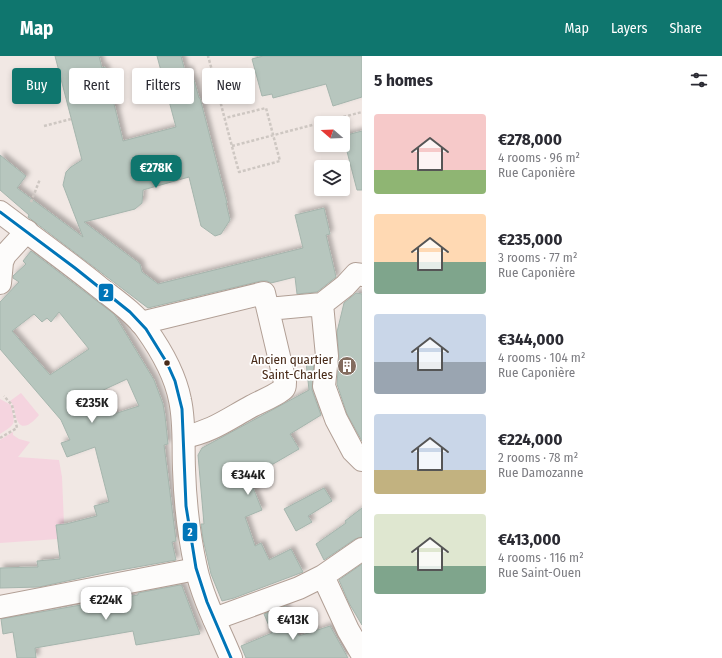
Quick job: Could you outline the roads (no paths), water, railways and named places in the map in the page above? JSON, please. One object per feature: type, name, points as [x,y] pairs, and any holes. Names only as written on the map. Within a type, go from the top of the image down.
[{"type":"street","points":[[0,212],[27,231],[113,298],[141,323],[158,348],[170,371],[180,399],[184,438],[184,470],[187,509],[196,569],[204,594],[231,658]]},
{"type":"street","points":[[0,282],[2,262],[5,255],[27,231]]},
{"type":"street","points":[[268,309],[322,304],[345,286],[356,274],[362,275]]},
{"type":"street","points":[[141,323],[264,293],[285,387],[283,390],[225,422],[200,434],[184,438]]},
{"type":"street","points":[[322,304],[327,356],[324,386],[336,419],[353,451],[362,460]]},
{"type":"street","points":[[214,619],[299,588],[323,576],[362,548]]},
{"type":"street","points":[[0,607],[196,569]]},
{"type":"street","points":[[323,576],[348,630],[362,654]]},
{"type":"place","name":"Ancien quartier Saint-Charles","points":[[347,366]]}]
